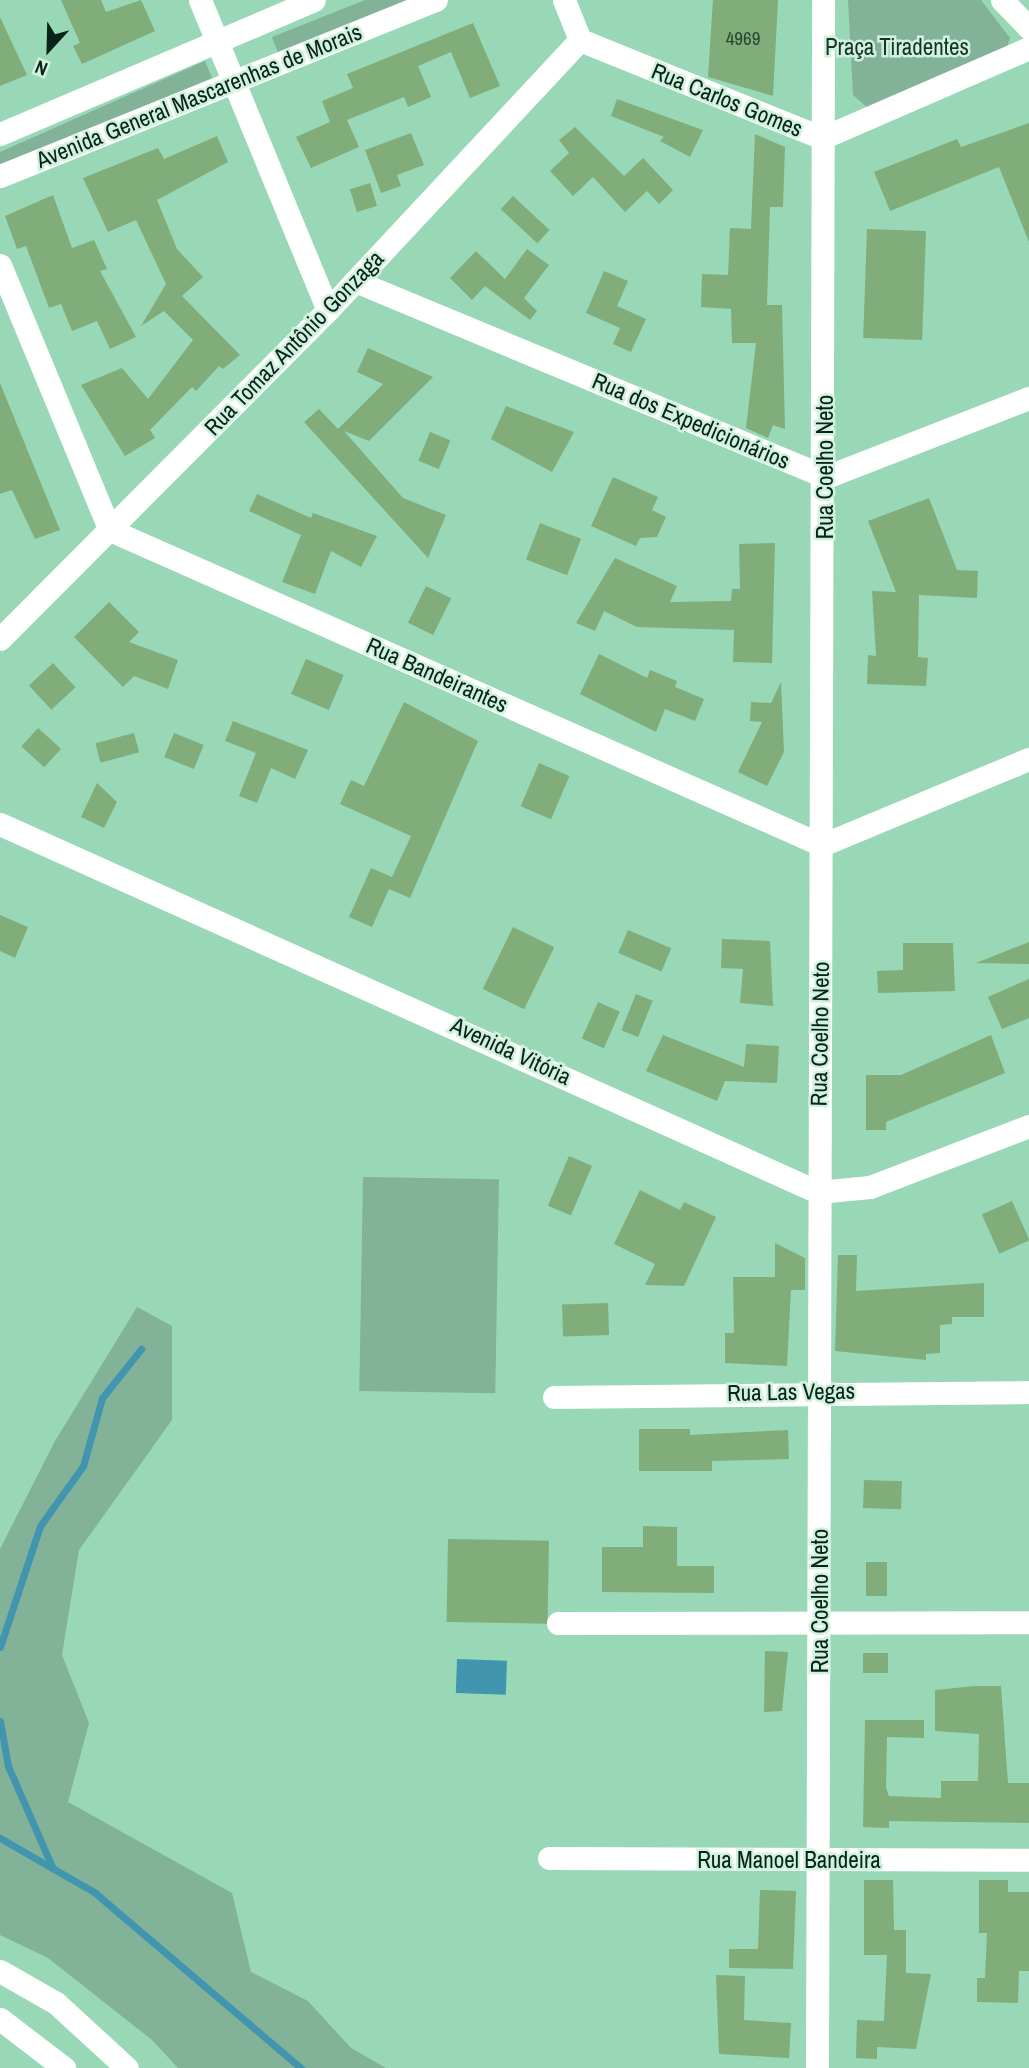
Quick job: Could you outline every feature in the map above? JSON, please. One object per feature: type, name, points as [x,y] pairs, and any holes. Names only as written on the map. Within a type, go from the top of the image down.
[{"type":"street","points":[[200,0],[328,310]]},
{"type":"street","name":"Avenida General Mascarenhas de Morais","points":[[0,134],[314,0]]},
{"type":"street","name":"Avenida General Mascarenhas de Morais","points":[[0,176],[232,80],[436,0]]},
{"type":"street","points":[[564,0],[580,40]]},
{"type":"street","name":"Rua Coelho Neto","points":[[817,2068],[821,1620],[818,1192],[826,477],[823,0]]},
{"type":"street","points":[[1002,0],[1029,28]]},
{"type":"street","name":"Rua Carlos Gomes","points":[[580,40],[822,138],[1029,48]]},
{"type":"street","name":"Rua Tomaz Antônio Gonzaga","points":[[0,639],[328,310],[580,40]]},
{"type":"street","points":[[0,265],[110,530]]},
{"type":"street","name":"Rua dos Expedicionários","points":[[355,281],[826,477]]},
{"type":"street","points":[[826,477],[1029,398]]},
{"type":"street","name":"Rua Bandeirantes","points":[[110,530],[822,845]]},
{"type":"street","points":[[822,845],[1029,760]]},
{"type":"street","name":"Avenida Vitória","points":[[0,824],[818,1192],[870,1187],[1029,1126]]},
{"type":"street","name":"Rua Las Vegas","points":[[554,1397],[819,1391],[1029,1392]]},
{"type":"street","points":[[558,1623],[821,1620],[1029,1622]]},
{"type":"street","name":"Rua Manoel Bandeira","points":[[549,1858],[820,1862],[1029,1860]]},
{"type":"street","points":[[0,1971],[56,2003],[123,2067]]},
{"type":"street","points":[[0,2019],[64,2068]]},
{"type":"green space","points":[[365,0],[414,0],[278,53],[272,37]]},
{"type":"green space","name":"Praça Tiradentes","points":[[848,0],[981,0],[1010,38],[1007,47],[868,108],[853,95]]},
{"type":"green space","points":[[205,61],[212,78],[0,168],[0,152]]},
{"type":"green space","points":[[363,1177],[499,1179],[495,1393],[359,1391]]},
{"type":"green space","points":[[137,1307],[172,1326],[172,1420],[79,1550],[62,1655],[89,1723],[68,1802],[232,1893],[251,1972],[308,2001],[351,2048],[386,2068],[178,2068],[152,2040],[48,1958],[0,1935],[0,1549],[55,1441]]},
{"type":"water","points":[[457,1659],[507,1661],[506,1695],[456,1693]]},
{"type":"building","points":[[61,0],[101,0],[106,12],[141,0],[155,31],[82,64],[73,46],[80,43]]},
{"type":"building","points":[[713,0],[778,0],[773,96],[708,77]]},
{"type":"building","points":[[0,17],[27,75],[0,86]]},
{"type":"building","points":[[473,23],[500,86],[470,98],[451,52],[418,66],[431,97],[408,107],[404,97],[347,120],[359,147],[311,168],[296,137],[330,122],[322,101],[353,88],[347,74]]},
{"type":"building","points":[[617,99],[703,130],[690,157],[660,141],[664,137],[611,116]]},
{"type":"building","points":[[1029,123],[1029,242],[999,167],[890,211],[874,172],[957,139],[961,147]]},
{"type":"building","points":[[575,127],[624,176],[643,158],[673,190],[659,204],[647,191],[625,212],[593,177],[573,196],[550,171],[569,153],[559,140]]},
{"type":"building","points":[[411,133],[424,165],[397,175],[401,186],[381,193],[365,150]]},
{"type":"building","points":[[755,134],[785,147],[783,207],[770,207],[767,305],[782,305],[785,429],[773,425],[768,438],[746,428],[756,343],[732,343],[731,309],[701,307],[702,274],[728,275],[730,228],[751,229]]},
{"type":"building","points":[[217,136],[228,162],[157,200],[177,249],[203,277],[182,296],[240,355],[223,369],[219,366],[196,391],[192,387],[150,430],[155,438],[125,456],[81,385],[122,368],[148,399],[193,340],[164,311],[141,326],[166,284],[136,220],[108,232],[83,178],[158,148],[164,159]]},
{"type":"building","points":[[370,183],[377,206],[357,212],[350,189]]},
{"type":"building","points":[[53,195],[72,248],[94,240],[107,269],[100,271],[136,337],[110,349],[97,321],[72,331],[61,304],[49,308],[26,246],[17,249],[5,216]]},
{"type":"building","points":[[513,196],[550,230],[537,243],[501,209]]},
{"type":"building","points":[[867,229],[926,231],[922,340],[863,338]]},
{"type":"building","points":[[527,249],[549,265],[524,298],[537,311],[530,320],[485,286],[472,300],[450,278],[476,251],[505,279]]},
{"type":"building","points":[[604,271],[628,281],[617,306],[646,319],[631,352],[613,344],[620,328],[586,313]]},
{"type":"building","points":[[368,348],[433,377],[369,441],[344,431],[403,498],[446,515],[428,558],[304,422],[319,409],[338,429],[383,384],[357,372]]},
{"type":"building","points":[[0,383],[60,530],[35,539],[12,490],[0,494]]},
{"type":"building","points":[[506,406],[574,432],[552,472],[491,439]]},
{"type":"building","points":[[430,432],[450,440],[439,469],[418,461]]},
{"type":"building","points":[[613,477],[658,497],[652,510],[666,517],[657,537],[640,538],[636,546],[591,526]]},
{"type":"building","points":[[257,494],[311,518],[313,513],[377,536],[361,567],[331,551],[315,594],[282,582],[301,535],[249,511]]},
{"type":"building","points":[[929,498],[957,570],[978,571],[977,598],[919,595],[918,657],[928,658],[926,686],[867,684],[868,655],[876,656],[872,591],[896,592],[868,521]]},
{"type":"building","points":[[540,523],[581,539],[567,575],[526,559]]},
{"type":"building","points":[[775,543],[772,663],[733,662],[734,630],[637,627],[604,611],[595,631],[576,623],[615,558],[677,586],[670,602],[731,601],[732,589],[740,589],[739,544]]},
{"type":"building","points":[[426,586],[451,598],[433,635],[408,623]]},
{"type":"building","points":[[109,602],[139,632],[129,642],[178,660],[168,689],[134,676],[123,687],[74,637]]},
{"type":"building","points":[[599,654],[647,678],[650,670],[677,681],[675,687],[704,699],[695,721],[665,709],[656,732],[580,694]]},
{"type":"building","points":[[306,659],[344,675],[329,710],[291,694]]},
{"type":"building","points":[[53,663],[76,687],[51,710],[29,686]]},
{"type":"building","points":[[781,682],[784,752],[767,786],[738,772],[762,722],[750,721],[751,702],[771,703]]},
{"type":"building","points":[[404,702],[478,741],[410,898],[389,889],[372,927],[349,917],[371,868],[392,877],[411,836],[340,804],[351,780],[364,786]]},
{"type":"building","points":[[233,721],[308,750],[295,779],[271,768],[257,803],[239,796],[256,753],[225,741]]},
{"type":"building","points":[[38,728],[61,749],[44,767],[21,747]]},
{"type":"building","points":[[134,733],[139,752],[101,763],[95,743]]},
{"type":"building","points":[[174,733],[204,745],[194,769],[164,757]]},
{"type":"building","points":[[539,763],[569,776],[551,819],[521,806]]},
{"type":"building","points":[[97,783],[117,802],[104,828],[81,817]]},
{"type":"building","points":[[0,915],[28,927],[15,958],[0,951]]},
{"type":"building","points":[[513,927],[554,947],[524,1009],[483,989]]},
{"type":"building","points":[[628,930],[671,948],[661,971],[618,953]]},
{"type":"building","points":[[722,939],[770,941],[773,1006],[740,1003],[743,969],[721,968]]},
{"type":"building","points":[[1029,942],[1029,964],[976,963]]},
{"type":"building","points":[[903,943],[953,943],[955,991],[878,993],[877,971],[903,970]]},
{"type":"building","points":[[1029,979],[1029,1018],[1002,1029],[988,997]]},
{"type":"building","points":[[636,994],[653,1001],[638,1037],[621,1030]]},
{"type":"building","points":[[598,1002],[620,1012],[604,1048],[582,1039]]},
{"type":"building","points":[[663,1035],[744,1067],[746,1044],[779,1046],[777,1083],[725,1081],[717,1101],[646,1071]]},
{"type":"building","points":[[991,1035],[1005,1073],[886,1122],[886,1130],[866,1130],[866,1075],[901,1075]]},
{"type":"building","points":[[569,1156],[592,1166],[571,1215],[548,1206]]},
{"type":"building","points":[[640,1190],[680,1210],[684,1202],[716,1217],[684,1286],[645,1285],[655,1264],[614,1244]]},
{"type":"building","points":[[1012,1201],[1029,1241],[999,1254],[982,1214]]},
{"type":"building","points":[[775,1243],[805,1258],[805,1290],[791,1290],[787,1366],[725,1363],[725,1333],[734,1333],[733,1277],[775,1277]]},
{"type":"building","points":[[838,1255],[857,1255],[856,1291],[984,1283],[984,1317],[952,1317],[952,1324],[940,1325],[940,1353],[926,1354],[926,1360],[835,1351]]},
{"type":"building","points":[[608,1303],[609,1335],[563,1337],[562,1305]]},
{"type":"building","points":[[639,1429],[690,1429],[690,1435],[788,1430],[789,1459],[712,1461],[712,1471],[639,1471]]},
{"type":"building","points":[[864,1480],[902,1481],[901,1509],[863,1508]]},
{"type":"building","points":[[643,1526],[677,1527],[677,1566],[714,1566],[714,1593],[602,1592],[602,1547],[643,1547]]},
{"type":"building","points":[[448,1539],[549,1541],[548,1624],[447,1622]]},
{"type":"building","points":[[866,1562],[887,1562],[887,1596],[866,1596]]},
{"type":"building","points":[[765,1651],[788,1652],[782,1711],[764,1712]]},
{"type":"building","points":[[863,1653],[888,1653],[888,1673],[863,1673]]},
{"type":"building","points":[[1001,1686],[1008,1783],[1029,1783],[1029,1823],[889,1821],[889,1828],[863,1827],[865,1720],[924,1720],[924,1738],[887,1737],[886,1788],[889,1796],[941,1798],[941,1781],[978,1781],[979,1734],[935,1731],[935,1690]]},
{"type":"building","points":[[864,1880],[893,1880],[894,1930],[906,1930],[906,1973],[931,1974],[916,2049],[877,2047],[877,2059],[856,2058],[857,2020],[884,2021],[887,1955],[864,1955]]},
{"type":"building","points":[[979,1880],[1008,1880],[1008,1892],[1029,1892],[1029,1971],[1019,1971],[1018,2003],[977,2002],[977,1978],[985,1978],[987,1933],[979,1933]]},
{"type":"building","points":[[760,1890],[796,1891],[793,1969],[729,1968],[729,1949],[758,1949]]},
{"type":"building","points":[[716,1975],[745,1976],[744,2020],[791,2023],[789,2058],[719,2054]]},
{"type":"waterway","points":[[0,1647],[40,1526],[83,1466],[102,1398],[141,1349]]},
{"type":"waterway","points":[[0,1721],[8,1766],[53,1869]]},
{"type":"waterway","points":[[0,1838],[94,1892],[301,2068]]}]
